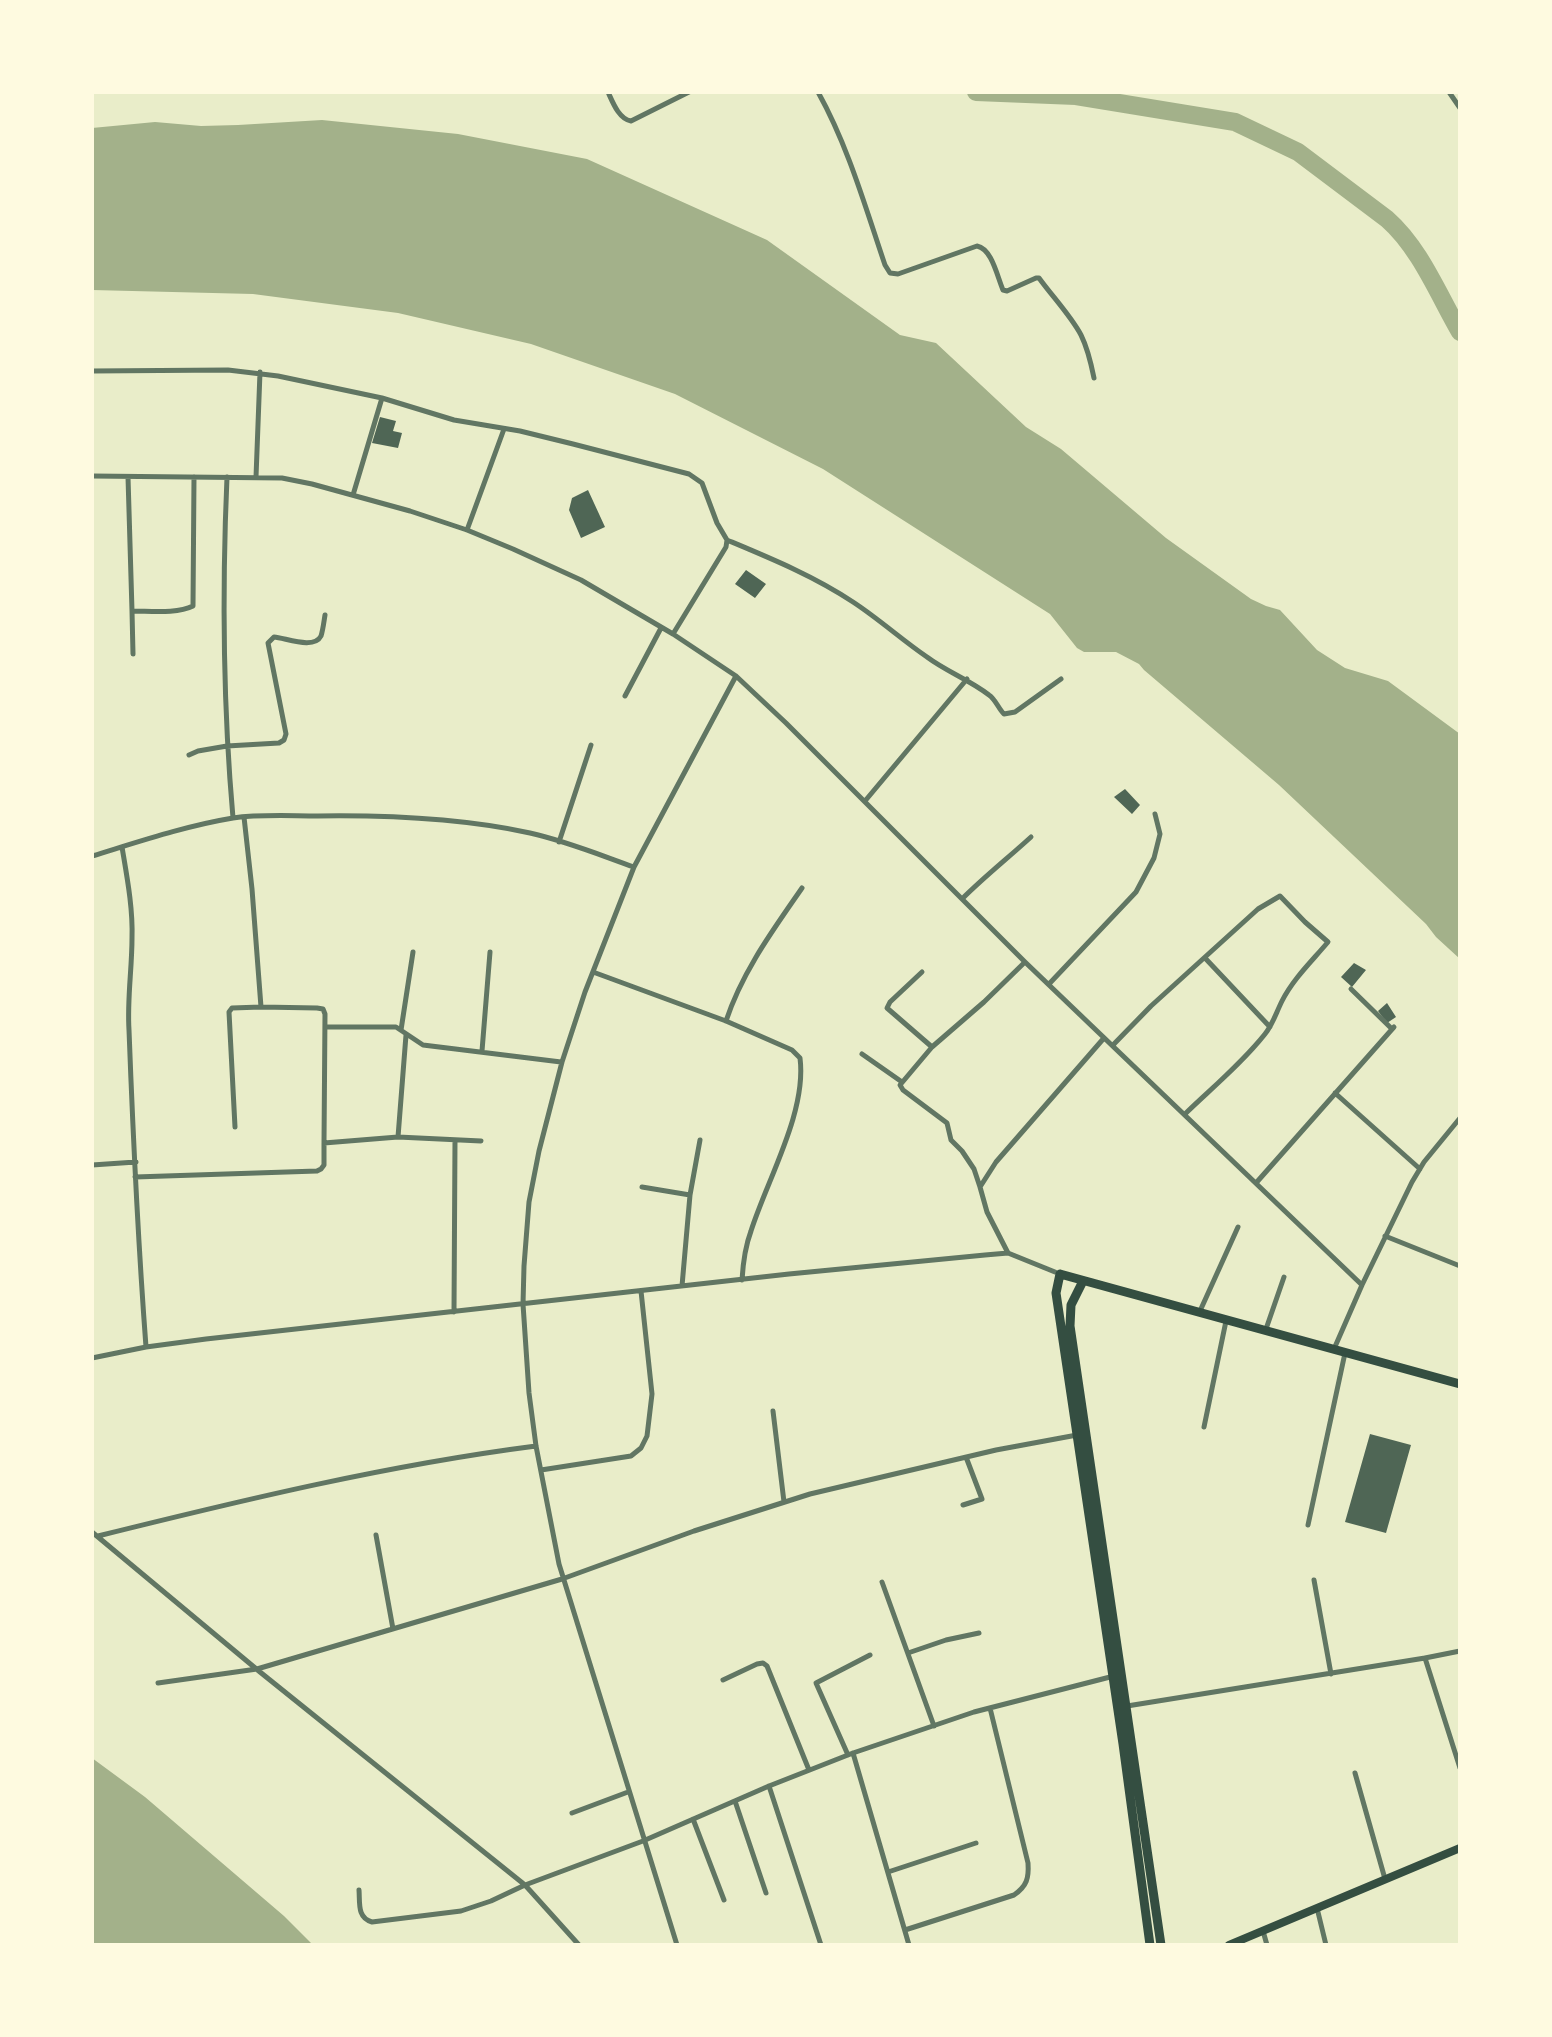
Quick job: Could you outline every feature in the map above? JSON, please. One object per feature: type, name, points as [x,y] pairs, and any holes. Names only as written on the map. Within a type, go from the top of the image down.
[{"type":"main road","points":[[1150,1945],[1117,1675],[1081,1434],[1057,1303],[1058,1273],[1460,1384]]},
{"type":"main road","points":[[1081,1434],[1070,1309],[1083,1281]]},
{"type":"main road","points":[[1057,1303],[1074,1299]]},
{"type":"main road","points":[[1117,1675],[1127,1706],[1161,1945]]},
{"type":"main road","points":[[1229,1945],[1460,1848]]},
{"type":"street","points":[[608,92],[620,114],[631,121],[689,92]]},
{"type":"street","points":[[818,92],[848,156],[890,273],[898,274],[981,246],[987,251],[1003,290],[1039,278],[1082,337],[1094,378]]},
{"type":"street","points":[[1449,92],[1460,108]]},
{"type":"street","points":[[92,371],[260,372],[382,398],[454,420],[609,452],[689,474],[702,483],[727,540],[817,580],[862,608],[943,669],[967,679],[994,698],[1004,714],[1015,712],[1061,679]]},
{"type":"street","points":[[256,477],[260,372]]},
{"type":"street","points":[[353,495],[382,398]]},
{"type":"street","points":[[467,530],[504,429]]},
{"type":"street","points":[[92,476],[282,478],[353,495],[467,530],[581,580],[673,634],[736,676],[786,723],[1025,962],[1362,1285]]},
{"type":"street","points":[[128,477],[133,654]]},
{"type":"street","points":[[132,611],[189,609],[193,606],[194,477]]},
{"type":"street","points":[[227,477],[224,672],[233,818]]},
{"type":"street","points":[[673,634],[723,554],[727,540]]},
{"type":"street","points":[[189,755],[227,746],[279,743],[284,740],[286,734],[268,643],[274,637],[307,643],[316,641],[321,636],[325,615]]},
{"type":"street","points":[[625,696],[661,628]]},
{"type":"street","points":[[677,1945],[562,1579],[536,1446],[523,1304],[529,1202],[562,1062],[634,867],[736,676]]},
{"type":"street","points":[[865,801],[967,679]]},
{"type":"street","points":[[559,842],[591,745]]},
{"type":"street","points":[[1049,984],[1136,892],[1154,858],[1160,834],[1155,814]]},
{"type":"street","points":[[92,856],[233,818],[371,815],[507,828],[634,867]]},
{"type":"street","points":[[244,817],[261,1007]]},
{"type":"street","points":[[962,899],[1031,837]]},
{"type":"street","points":[[122,847],[132,937],[129,1029],[146,1347]]},
{"type":"street","points":[[726,1021],[746,974],[802,888]]},
{"type":"street","points":[[1113,1045],[1151,1006],[1258,909],[1280,896],[1328,942],[1293,984],[1270,1027],[1247,1054],[1185,1114]]},
{"type":"street","points":[[398,1137],[404,1032],[413,952]]},
{"type":"street","points":[[482,1051],[490,952]]},
{"type":"street","points":[[1205,958],[1270,1027]]},
{"type":"street","points":[[1008,1253],[987,1212],[974,1169],[951,1140],[947,1123],[900,1085],[932,1047],[1025,962]]},
{"type":"street","points":[[593,972],[726,1021],[798,1053],[800,1091],[769,1188],[751,1229],[744,1252],[742,1280]]},
{"type":"street","points":[[922,972],[887,1004],[887,1008],[932,1047]]},
{"type":"street","points":[[1256,1183],[1393,1028],[1351,989]]},
{"type":"street","points":[[135,1177],[321,1169],[324,1165],[325,1014],[320,1008],[230,1009],[228,1021],[235,1127]]},
{"type":"street","points":[[325,1027],[396,1027],[423,1045],[562,1062]]},
{"type":"street","points":[[980,1187],[996,1162],[1104,1038]]},
{"type":"street","points":[[862,1054],[902,1082]]},
{"type":"street","points":[[1335,1093],[1420,1169]]},
{"type":"street","points":[[1334,1349],[1385,1236],[1420,1169],[1460,1118]]},
{"type":"street","points":[[324,1143],[398,1137],[481,1141]]},
{"type":"street","points":[[454,1312],[455,1140]]},
{"type":"street","points":[[682,1286],[690,1195],[700,1140]]},
{"type":"street","points":[[92,1165],[136,1162]]},
{"type":"street","points":[[642,1187],[690,1195]]},
{"type":"street","points":[[1199,1312],[1238,1227]]},
{"type":"street","points":[[1385,1236],[1460,1266]]},
{"type":"street","points":[[92,1358],[146,1347],[985,1255],[1008,1253],[1058,1273]]},
{"type":"street","points":[[1265,1330],[1284,1277]]},
{"type":"street","points":[[541,1470],[631,1456],[641,1448],[647,1436],[652,1394],[641,1291]]},
{"type":"street","points":[[1204,1427],[1226,1320]]},
{"type":"street","points":[[1308,1525],[1345,1352]]},
{"type":"street","points":[[773,1411],[784,1502]]},
{"type":"street","points":[[158,1683],[257,1669],[562,1579],[784,1502],[966,1457],[1081,1434]]},
{"type":"street","points":[[95,1534],[459,1456],[536,1446]]},
{"type":"street","points":[[963,1505],[982,1499],[966,1457]]},
{"type":"street","points":[[95,1534],[525,1885],[579,1945]]},
{"type":"street","points":[[376,1535],[393,1629]]},
{"type":"street","points":[[1314,1580],[1331,1674]]},
{"type":"street","points":[[882,1582],[934,1726]]},
{"type":"street","points":[[908,1653],[979,1633]]},
{"type":"street","points":[[1127,1706],[1460,1651]]},
{"type":"street","points":[[870,1655],[816,1683],[850,1754],[909,1945]]},
{"type":"street","points":[[1425,1658],[1460,1768]]},
{"type":"street","points":[[723,1680],[757,1664],[767,1666],[809,1770]]},
{"type":"street","points":[[359,1890],[361,1915],[372,1922],[461,1911],[643,1841],[850,1754],[990,1708],[1117,1675]]},
{"type":"street","points":[[905,1930],[1014,1895],[1025,1887],[1029,1876],[1028,1863],[990,1708]]},
{"type":"street","points":[[1355,1773],[1385,1880]]},
{"type":"street","points":[[769,1786],[821,1945]]},
{"type":"street","points":[[572,1813],[628,1792]]},
{"type":"street","points":[[735,1801],[766,1893]]},
{"type":"street","points":[[693,1819],[724,1900]]},
{"type":"street","points":[[888,1872],[976,1843]]},
{"type":"street","points":[[1317,1908],[1326,1945]]},
{"type":"street","points":[[1263,1931],[1267,1945]]},
{"type":"shaded area","points":[[322,120],[458,134],[587,159],[767,240],[900,335],[936,343],[1026,427],[1061,449],[1166,538],[1251,599],[1280,610],[1317,650],[1345,668],[1388,681],[1460,734],[1460,959],[1279,785],[1139,664],[1116,652],[1084,652],[1077,648],[1050,614],[823,469],[675,394],[531,344],[398,313],[253,294],[92,290],[92,128],[155,122],[201,126]]},
{"type":"shaded area","points":[[92,1758],[145,1797],[284,1916],[313,1945],[92,1945]]},
{"type":"building","points":[[380,417],[396,421],[393,431],[402,433],[398,448],[372,443]]},
{"type":"building","points":[[588,490],[605,527],[581,538],[569,510],[572,498]]},
{"type":"building","points":[[746,570],[766,584],[755,598],[735,584]]},
{"type":"building","points":[[1125,789],[1140,805],[1132,814],[1114,797]]},
{"type":"building","points":[[1354,963],[1366,970],[1352,987],[1341,977]]},
{"type":"building","points":[[1387,1003],[1396,1017],[1387,1023],[1378,1011]]},
{"type":"building","points":[[1370,1434],[1411,1445],[1386,1533],[1345,1522]]},
{"type":"waterway","points":[[976,92],[1076,96],[1235,122],[1298,152],[1399,231],[1419,257],[1460,332]]}]
